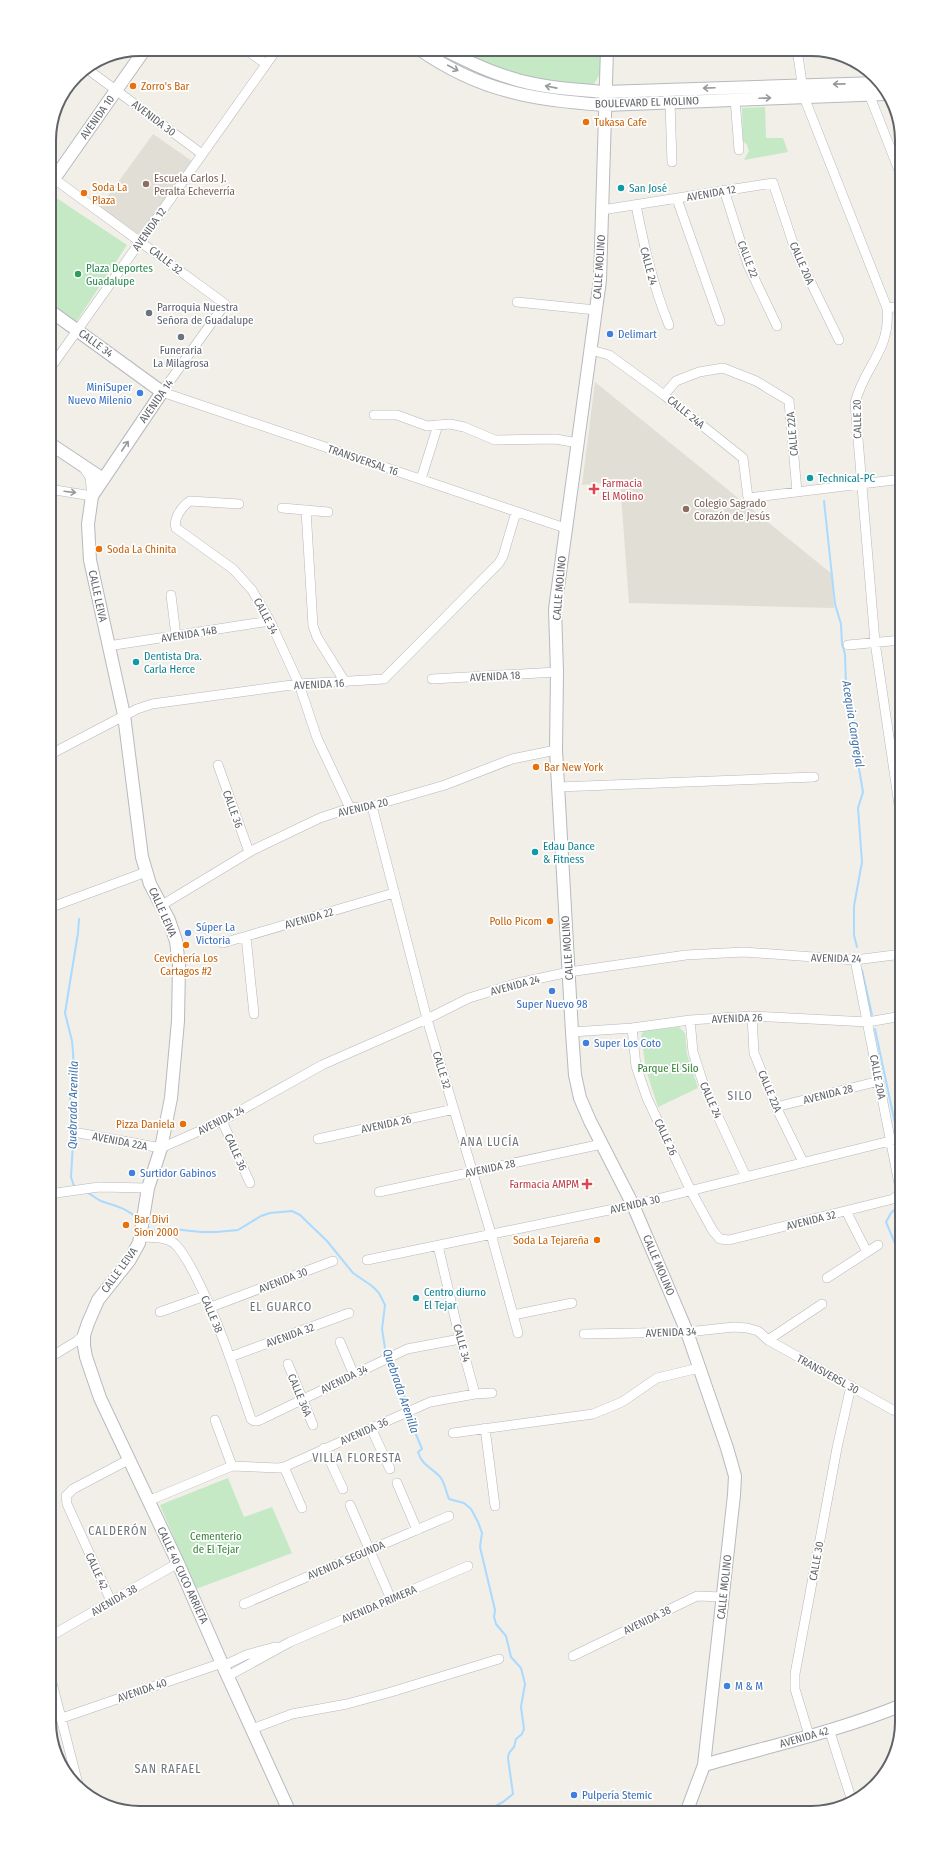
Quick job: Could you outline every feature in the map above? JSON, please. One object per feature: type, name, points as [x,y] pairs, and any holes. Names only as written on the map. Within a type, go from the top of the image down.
[{"type":"main road","name":"AVENIDA 10","points":[[56,173],[140,56]]},
{"type":"main road","name":"BOULEVARD EL MOLINO","points":[[432,56],[466,75],[508,91],[574,102],[605,105],[735,99],[873,84]]},
{"type":"main road","name":"BOULEVARD EL MOLINO","points":[[457,56],[512,79],[557,88],[605,92],[802,91],[881,94]]},
{"type":"main road","name":"CALLE MOLINO","points":[[607,56],[600,280],[555,610],[557,672],[556,750],[572,1032],[575,1075],[580,1098],[633,1205],[687,1332],[727,1448],[735,1476],[704,1765],[689,1806]]},
{"type":"main road","points":[[574,102],[575,89]]},
{"type":"main road","name":"CALLE 34","points":[[56,315],[162,392]]},
{"type":"main road","name":"AVENIDA 14","points":[[103,479],[162,392]]},
{"type":"main road","points":[[56,448],[103,479]]},
{"type":"main road","name":"CALLE LEIVA","points":[[84,1334],[98,1300],[129,1261],[135,1251],[140,1237],[148,1188],[161,1148],[171,1098],[178,1021],[179,972],[176,941],[169,920],[146,872],[142,857],[124,715],[108,646],[88,546],[89,510],[92,496],[103,479]]},
{"type":"main road","name":"CALLE 40 CUCO ARRIETA","points":[[84,1334],[86,1357],[100,1398],[178,1563],[287,1806]]},
{"type":"main road","name":"AVENIDA 42","points":[[704,1765],[829,1730],[895,1708]]},
{"type":"street","points":[[255,56],[266,64]]},
{"type":"street","name":"AVENIDA 12","points":[[56,360],[272,56]]},
{"type":"street","name":"CALLE 20","points":[[798,56],[802,91],[887,308],[888,320],[884,344],[858,388],[855,403],[875,642],[895,778]]},
{"type":"street","name":"AVENIDA 30","points":[[91,72],[202,154]]},
{"type":"street","points":[[869,94],[895,160]]},
{"type":"street","points":[[735,99],[738,150]]},
{"type":"street","points":[[670,102],[672,162]]},
{"type":"street","name":"CALLE 32","points":[[56,183],[140,241],[225,304]]},
{"type":"street","name":"AVENIDA 12","points":[[602,210],[773,183]]},
{"type":"street","name":"CALLE 20A","points":[[773,183],[796,252],[839,340]]},
{"type":"street","name":"CALLE 22","points":[[724,190],[748,265],[777,326]]},
{"type":"street","points":[[677,199],[720,321]]},
{"type":"street","name":"CALLE 24","points":[[636,204],[645,253],[658,299],[669,325]]},
{"type":"street","points":[[517,302],[596,310]]},
{"type":"street","name":"AVENIDA 14","points":[[162,392],[225,304]]},
{"type":"street","points":[[887,308],[895,307]]},
{"type":"street","name":"CALLE 24A","points":[[591,350],[609,355],[664,395],[743,458],[748,498],[797,492]]},
{"type":"street","name":"CALLE 22A","points":[[664,395],[676,381],[699,372],[724,368],[756,382],[789,401],[797,492]]},
{"type":"street","name":"TRANSVERSAL 16","points":[[162,392],[565,528]]},
{"type":"street","points":[[374,415],[397,415],[426,426],[450,424],[464,427],[495,440],[556,439],[578,443]]},
{"type":"street","points":[[421,480],[438,425]]},
{"type":"street","points":[[56,490],[92,496],[90,477],[83,466]]},
{"type":"street","points":[[797,492],[895,480]]},
{"type":"street","name":"CALLE 34","points":[[239,504],[190,501],[176,518],[174,523],[176,528],[233,569],[252,590],[270,621],[299,684],[317,738],[350,808]]},
{"type":"street","points":[[282,508],[328,512]]},
{"type":"street","points":[[306,510],[313,626],[317,637],[345,682]]},
{"type":"street","name":"AVENIDA 16","points":[[56,751],[124,715],[152,704],[299,684],[384,679],[500,563],[516,512]]},
{"type":"street","points":[[171,595],[176,636]]},
{"type":"street","name":"AVENIDA 14B","points":[[108,646],[270,621]]},
{"type":"street","points":[[848,644],[895,641]]},
{"type":"street","name":"AVENIDA 18","points":[[432,679],[557,672]]},
{"type":"street","name":"AVENIDA 20","points":[[162,905],[249,852],[320,818],[350,808],[372,806],[445,785],[512,759],[556,750]]},
{"type":"street","name":"CALLE 36","points":[[218,765],[249,852]]},
{"type":"street","points":[[558,787],[814,777]]},
{"type":"street","name":"CALLE 32","points":[[372,806],[427,1020],[491,1234],[518,1333]]},
{"type":"street","points":[[56,905],[146,872]]},
{"type":"street","name":"AVENIDA 22","points":[[223,943],[394,893]]},
{"type":"street","points":[[246,937],[254,1014]]},
{"type":"street","name":"AVENIDA 24","points":[[161,1148],[222,1121],[322,1065],[427,1020],[469,998],[494,990],[569,972],[686,956],[744,952],[855,960],[895,955]]},
{"type":"street","name":"CALLE 20A","points":[[855,960],[895,1167]]},
{"type":"street","name":"CALLE 22A","points":[[752,1016],[754,1053],[776,1107],[803,1162]]},
{"type":"street","name":"AVENIDA 26","points":[[572,1032],[632,1028],[690,1020],[752,1016],[868,1022],[895,1017]]},
{"type":"street","name":"CALLE 24","points":[[690,1020],[693,1052],[704,1086],[746,1176]]},
{"type":"street","name":"CALLE 26","points":[[632,1028],[636,1066],[647,1098],[691,1191],[712,1231],[720,1239]]},
{"type":"street","name":"AVENIDA 28","points":[[776,1107],[879,1081]]},
{"type":"street","name":"AVENIDA 26","points":[[318,1139],[454,1109]]},
{"type":"street","name":"CALLE 36","points":[[222,1121],[250,1183]]},
{"type":"street","name":"AVENIDA 22A","points":[[79,1133],[161,1148]]},
{"type":"street","name":"AVENIDA 30","points":[[367,1260],[633,1205],[895,1139]]},
{"type":"street","name":"AVENIDA 28","points":[[378,1192],[602,1144]]},
{"type":"street","points":[[56,1193],[99,1187],[148,1188]]},
{"type":"street","name":"AVENIDA 32","points":[[720,1239],[729,1240],[895,1197]]},
{"type":"street","points":[[846,1211],[867,1252]]},
{"type":"street","name":"CALLE 38","points":[[140,1237],[167,1239],[175,1244],[190,1267],[211,1307],[251,1418],[254,1421]]},
{"type":"street","points":[[827,1278],[878,1245]]},
{"type":"street","name":"CALLE 34","points":[[438,1246],[460,1339],[475,1394]]},
{"type":"street","name":"AVENIDA 30","points":[[211,1307],[333,1261]]},
{"type":"street","points":[[160,1312],[205,1296]]},
{"type":"street","points":[[513,1315],[572,1302]]},
{"type":"street","points":[[768,1340],[822,1304]]},
{"type":"street","name":"AVENIDA 32","points":[[230,1357],[349,1313]]},
{"type":"street","name":"AVENIDA 34","points":[[584,1334],[687,1332],[734,1327],[758,1331]]},
{"type":"street","name":"TRANSVERSL 30","points":[[758,1331],[768,1340],[895,1410]]},
{"type":"street","points":[[56,1354],[77,1341],[84,1334]]},
{"type":"street","name":"AVENIDA 34","points":[[254,1421],[258,1421],[407,1349],[460,1339]]},
{"type":"street","points":[[340,1342],[354,1375]]},
{"type":"street","name":"CALLE 36A","points":[[288,1364],[313,1425]]},
{"type":"street","points":[[453,1433],[593,1414],[622,1402],[657,1378],[699,1368]]},
{"type":"street","name":"CALLE 30","points":[[809,1735],[795,1689],[795,1674],[850,1386]]},
{"type":"street","name":"AVENIDA 36","points":[[148,1501],[232,1466],[284,1467],[430,1402],[475,1394],[492,1393]]},
{"type":"street","points":[[215,1420],[232,1466]]},
{"type":"street","points":[[371,1428],[390,1469]]},
{"type":"street","points":[[485,1428],[495,1506]]},
{"type":"street","points":[[324,1448],[343,1488]]},
{"type":"street","name":"CALLE 42","points":[[111,1601],[67,1504],[66,1496],[73,1489],[130,1459]]},
{"type":"street","points":[[284,1467],[302,1508]]},
{"type":"street","points":[[397,1483],[417,1530]]},
{"type":"street","points":[[350,1505],[391,1599]]},
{"type":"street","name":"AVENIDA SEGUNDA","points":[[244,1604],[449,1516]]},
{"type":"street","name":"AVENIDA 38","points":[[56,1633],[178,1563]]},
{"type":"street","name":"AVENIDA PRIMERA","points":[[224,1668],[290,1642],[468,1566]]},
{"type":"street","name":"AVENIDA 38","points":[[573,1656],[697,1596],[723,1597]]},
{"type":"street","points":[[252,1729],[292,1714],[347,1704],[499,1659]]},
{"type":"street","name":"AVENIDA 40","points":[[62,1718],[224,1668]]},
{"type":"street","points":[[56,1696],[76,1776]]},
{"type":"street","points":[[829,1730],[850,1796]]},
{"type":"shaded area","name":"Escuela Carlos J. Peralta Echeverría","points":[[153,134],[192,161],[140,235],[100,207]]},
{"type":"shaded area","name":"Colegio Sagrado Corazón de Jesús","points":[[595,382],[832,574],[834,608],[629,603],[620,481],[582,485]]},
{"type":"green space","points":[[466,56],[600,56],[600,74],[592,87],[521,75]]},
{"type":"green space","points":[[765,107],[766,138],[783,138],[788,152],[744,160],[749,151],[747,145],[743,141],[742,108]]},
{"type":"green space","name":"Plaza Deportes Guadalupe","points":[[56,198],[127,245],[76,322],[56,308]]},
{"type":"green space","name":"Parque El Silo","points":[[679,1027],[685,1033],[687,1054],[698,1088],[658,1107],[646,1070],[641,1035],[644,1031]]},
{"type":"green space","name":"Cementerio de El Tejar","points":[[228,1478],[244,1517],[272,1507],[292,1553],[196,1589],[160,1505]]},
{"type":"waterway","name":"Acequia Cangrejal","points":[[824,501],[835,604],[841,624],[842,644],[845,654],[846,686],[856,727],[858,763],[863,792],[858,808],[862,862],[854,906],[854,935],[857,947]]},
{"type":"waterway","name":"Quebrada Arenilla","points":[[77,1187],[74,1186],[71,1177],[74,1125],[70,1098],[74,1077],[72,1041],[65,1013],[79,919]]},
{"type":"waterway","name":"Acequia Cangrejal","points":[[862,970],[872,1015]]},
{"type":"waterway","name":"Acequia Cangrejal","points":[[875,1029],[895,1124]]},
{"type":"waterway","name":"Quebrada Arenilla","points":[[88,1193],[101,1201],[125,1210],[138,1219]]},
{"type":"waterway","name":"Acequia Cangrejal","points":[[895,1209],[886,1222],[895,1243]]},
{"type":"waterway","name":"Quebrada Arenilla","points":[[147,1228],[156,1230],[172,1229],[216,1232],[238,1230],[261,1216],[270,1213],[292,1211],[300,1215],[327,1241],[353,1273],[372,1286],[379,1293],[385,1305],[382,1329],[388,1356]]},
{"type":"waterway","name":"Quebrada Arenilla","points":[[389,1360],[404,1393],[406,1411]]},
{"type":"waterway","name":"Quebrada Arenilla","points":[[408,1415],[422,1449],[418,1452],[422,1461],[441,1478],[449,1499],[464,1503],[471,1509],[478,1522],[482,1533],[480,1547],[495,1610],[494,1617],[496,1624],[506,1636],[511,1657],[521,1668],[525,1684],[521,1707],[524,1729],[522,1734],[516,1739],[514,1747],[509,1753],[508,1758],[513,1794],[495,1806]]},
{"type":"place","name":"Zorro's Bar","points":[[133,86]]},
{"type":"place","name":"Tukasa Cafe","points":[[586,122]]},
{"type":"place","name":"Escuela Carlos J. Peralta Echeverría","points":[[146,184]]},
{"type":"place","name":"San José","points":[[621,188]]},
{"type":"place","name":"Soda La Plaza","points":[[84,193]]},
{"type":"place","name":"Plaza Deportes Guadalupe","points":[[78,274]]},
{"type":"place","name":"Parroquia Nuestra Señora de Guadalupe","points":[[149,313]]},
{"type":"place","name":"Delimart","points":[[610,334]]},
{"type":"place","name":"Funeraria La Milagrosa","points":[[181,337]]},
{"type":"place","name":"MiniSuper Nuevo Milenio","points":[[140,393]]},
{"type":"place","name":"Technical-PC","points":[[810,478]]},
{"type":"place","name":"Farmacia El Molino","points":[[594,489]]},
{"type":"place","name":"Colegio Sagrado Corazón de Jesús","points":[[686,509]]},
{"type":"place","name":"Soda La Chinita","points":[[99,549]]},
{"type":"place","name":"Dentista Dra. Carla Herce","points":[[136,662]]},
{"type":"place","name":"Bar New York","points":[[536,767]]},
{"type":"place","name":"Edau Dance & Fitness","points":[[535,852]]},
{"type":"place","name":"Pollo Picom","points":[[550,921]]},
{"type":"place","name":"Súper La Victoria","points":[[188,933]]},
{"type":"place","name":"Cevichería Los Cartagos #2","points":[[186,945]]},
{"type":"place","name":"Super Nuevo 98","points":[[552,991]]},
{"type":"place","name":"Super Los Coto","points":[[586,1043]]},
{"type":"place","name":"Pizza Daniela","points":[[183,1124]]},
{"type":"place","name":"Surtidor Gabinos","points":[[132,1173]]},
{"type":"place","name":"Farmacia AMPM","points":[[587,1184]]},
{"type":"place","name":"Bar Divi Sion 2000","points":[[126,1225]]},
{"type":"place","name":"Soda La Tejareña","points":[[597,1240]]},
{"type":"place","name":"Centro diurno El Tejar","points":[[416,1298]]},
{"type":"place","name":"M & M","points":[[727,1686]]},
{"type":"place","name":"Pulpería Stemic","points":[[574,1795]]},
{"type":"district","name":"SILO","points":[[740,1096]]},
{"type":"district","name":"ANA LUCÍA","points":[[490,1142]]},
{"type":"district","name":"EL GUARCO","points":[[281,1307]]},
{"type":"district","name":"VILLA FLORESTA","points":[[357,1458]]},
{"type":"district","name":"CALDERÓN","points":[[118,1531]]},
{"type":"district","name":"SAN RAFAEL","points":[[168,1769]]}]
